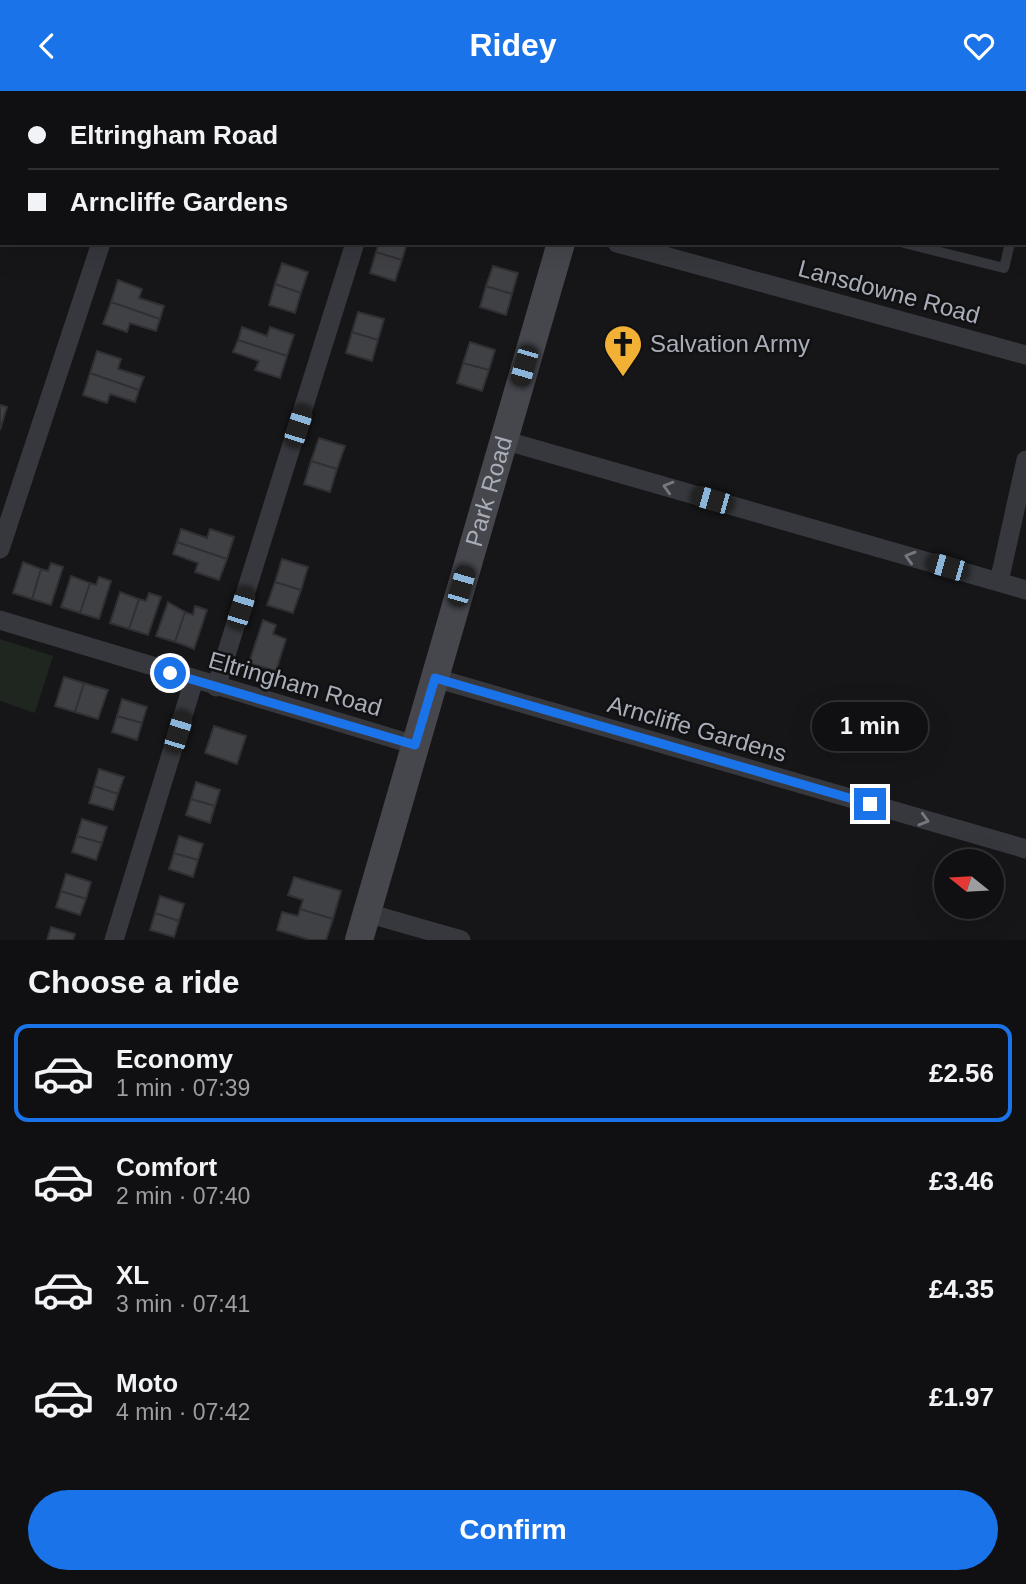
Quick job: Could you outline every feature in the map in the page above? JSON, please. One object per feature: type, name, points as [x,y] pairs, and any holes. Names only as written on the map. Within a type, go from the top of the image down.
[{"type":"street","points":[[0,549],[101,245]]},
{"type":"street","points":[[216,687],[354,245]]},
{"type":"street","name":"Park Road","points":[[359,940],[560,245]]},
{"type":"street","name":"Lansdowne Road","points":[[624,245],[1026,355]]},
{"type":"street","points":[[503,440],[1026,590]]},
{"type":"street","points":[[999,582],[1026,460]]},
{"type":"street","name":"Eltringham Road","points":[[0,620],[415,745]]},
{"type":"street","name":"Arncliffe Gardens","points":[[435,678],[1026,849]]},
{"type":"street","points":[[114,940],[194,680]]},
{"type":"street","points":[[367,912],[461,940]]},
{"type":"lane","points":[[912,245],[1004,268],[1010,245]]},
{"type":"shaded area","points":[[0,639],[53,656],[35,713],[0,701]]},
{"type":"building","points":[[378,245],[406,245],[402,260],[376,252]]},
{"type":"building","points":[[376,252],[402,260],[395,281],[370,273]]},
{"type":"building","points":[[282,263],[308,272],[301,293],[275,284]]},
{"type":"building","points":[[493,266],[518,273],[512,294],[486,286]]},
{"type":"building","points":[[118,280],[142,289],[139,298],[164,306],[160,319],[111,302]]},
{"type":"building","points":[[275,284],[301,293],[295,313],[269,305]]},
{"type":"building","points":[[486,286],[512,294],[506,315],[480,307]]},
{"type":"building","points":[[111,302],[160,319],[156,331],[130,323],[127,332],[103,324]]},
{"type":"building","points":[[358,312],[384,319],[378,340],[352,332]]},
{"type":"building","points":[[242,327],[267,336],[270,327],[294,335],[287,356],[238,340]]},
{"type":"building","points":[[352,332],[378,340],[372,361],[346,353]]},
{"type":"building","points":[[238,340],[287,356],[280,378],[255,370],[259,361],[233,352]]},
{"type":"building","points":[[470,342],[495,350],[489,370],[463,363]]},
{"type":"building","points":[[97,351],[121,359],[118,369],[144,377],[139,390],[90,373]]},
{"type":"building","points":[[463,363],[489,370],[482,391],[457,383]]},
{"type":"building","points":[[90,373],[139,390],[135,402],[110,394],[107,403],[83,395]]},
{"type":"building","points":[[0,405],[7,407],[0,430]]},
{"type":"building","points":[[319,438],[345,446],[337,469],[311,461]]},
{"type":"building","points":[[311,461],[337,469],[330,492],[304,484]]},
{"type":"building","points":[[181,529],[207,538],[210,529],[234,537],[227,559],[177,542]]},
{"type":"building","points":[[177,542],[227,559],[219,580],[195,572],[198,563],[173,554]]},
{"type":"building","points":[[282,559],[308,567],[301,590],[275,582]]},
{"type":"building","points":[[23,562],[41,569],[32,599],[13,593]]},
{"type":"building","points":[[51,563],[63,567],[51,605],[32,599],[41,569],[48,571]]},
{"type":"building","points":[[71,576],[90,583],[80,613],[61,607]]},
{"type":"building","points":[[99,577],[111,581],[99,619],[80,613],[90,583],[96,585]]},
{"type":"building","points":[[275,582],[301,590],[293,613],[267,605]]},
{"type":"building","points":[[120,592],[139,599],[129,629],[110,623]]},
{"type":"building","points":[[149,593],[161,597],[148,635],[129,629],[139,599],[146,601]]},
{"type":"building","points":[[168,602],[185,612],[175,642],[156,636]]},
{"type":"building","points":[[195,606],[207,610],[194,649],[175,642],[185,612],[193,615]]},
{"type":"building","points":[[263,620],[276,625],[273,634],[286,639],[276,671],[249,663]]},
{"type":"building","points":[[64,677],[84,683],[75,712],[55,706]]},
{"type":"building","points":[[84,683],[108,690],[98,719],[75,712]]},
{"type":"building","points":[[122,699],[147,707],[142,723],[117,716]]},
{"type":"building","points":[[117,716],[142,723],[137,740],[112,732]]},
{"type":"building","points":[[214,726],[246,736],[237,764],[205,753]]},
{"type":"building","points":[[99,769],[124,777],[118,794],[94,786]]},
{"type":"building","points":[[196,782],[220,790],[215,806],[191,799]]},
{"type":"building","points":[[94,786],[118,794],[113,810],[89,803]]},
{"type":"building","points":[[191,799],[215,806],[210,823],[186,815]]},
{"type":"building","points":[[82,819],[107,827],[102,843],[77,836]]},
{"type":"building","points":[[77,836],[102,843],[96,860],[72,852]]},
{"type":"building","points":[[179,836],[203,844],[198,860],[174,853]]},
{"type":"building","points":[[174,853],[198,860],[193,877],[169,869]]},
{"type":"building","points":[[66,874],[91,882],[86,899],[61,891]]},
{"type":"building","points":[[294,877],[341,891],[333,919],[300,909],[303,900],[288,895]]},
{"type":"building","points":[[61,891],[86,899],[80,915],[56,907]]},
{"type":"building","points":[[160,896],[184,904],[179,921],[155,913]]},
{"type":"building","points":[[300,909],[333,919],[326,940],[310,940],[277,930],[282,912],[298,916]]},
{"type":"building","points":[[155,913],[179,921],[174,937],[150,930]]},
{"type":"building","points":[[51,927],[75,934],[73,940],[47,940]]},
{"type":"place","name":"Salvation Army","points":[[623,378]]},
{"type":"route","points":[[170,673],[415,745],[435,678],[870,804]]}]
